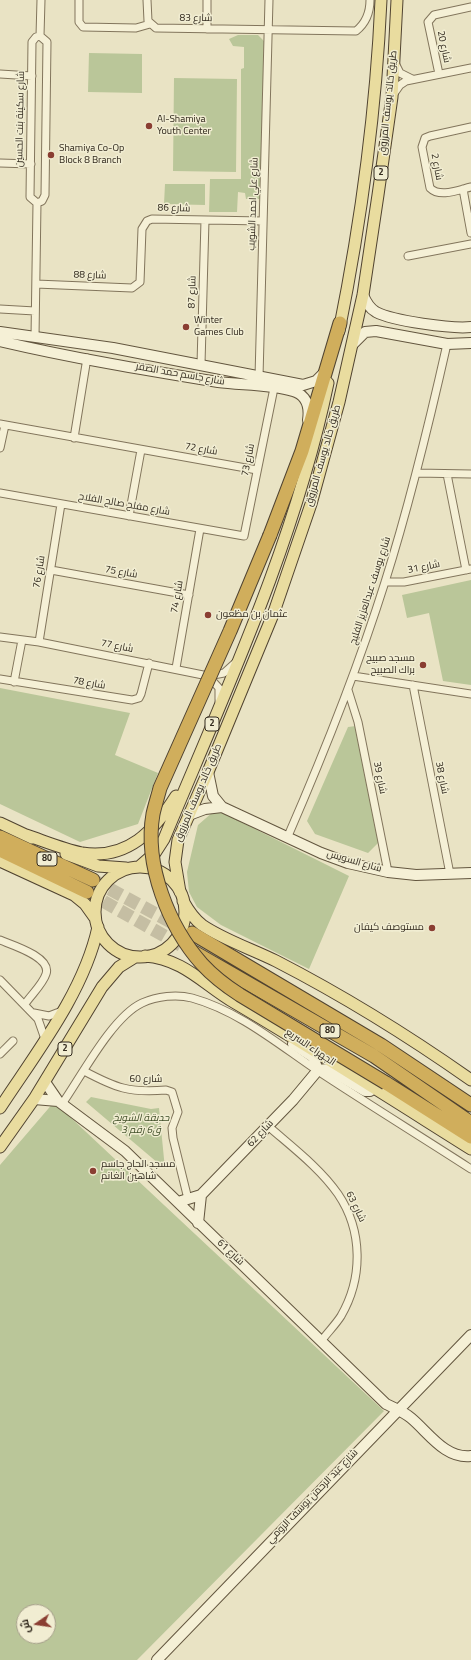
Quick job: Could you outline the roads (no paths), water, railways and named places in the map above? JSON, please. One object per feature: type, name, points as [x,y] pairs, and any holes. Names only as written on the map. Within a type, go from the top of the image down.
[{"type":"highway","points":[[340,323],[302,451],[270,534],[230,631],[160,788],[153,815],[153,861],[166,906],[198,960],[211,972],[240,995],[380,1086],[471,1137]]},
{"type":"highway","name":"80","points":[[0,837],[90,886],[0,850]]},
{"type":"highway","name":"80","points":[[192,933],[381,1046],[471,1105]]},
{"type":"highway","name":"80","points":[[184,946],[374,1056],[471,1123]]},
{"type":"main road","name":"طريق خالد يوسف المرزوق","points":[[134,867],[152,857],[162,842],[273,574],[288,527],[324,400],[340,323],[358,222],[371,118],[381,0]]},
{"type":"main road","name":"طريق خالد يوسف المرزوق","points":[[181,896],[175,867],[175,852],[178,840],[208,772],[274,612],[311,504],[336,416],[363,295],[378,195],[392,97],[397,0]]},
{"type":"main road","points":[[371,118],[378,112],[383,115],[385,119],[379,166],[378,195]]},
{"type":"main road","points":[[274,612],[268,615],[265,611],[279,572],[288,527]]},
{"type":"main road","points":[[26,835],[83,853],[103,853],[124,848],[143,838],[158,823],[195,765]]},
{"type":"main road","points":[[0,823],[85,862],[98,866],[134,867],[158,871],[171,880],[192,916],[202,925],[276,961],[320,985],[443,1060],[471,1080]]},
{"type":"main road","points":[[0,860],[74,895],[85,904],[102,936],[116,950],[140,956],[157,953],[168,947],[176,937],[183,920],[181,896]]},
{"type":"main road","points":[[96,923],[96,900],[105,883],[120,871],[134,867]]},
{"type":"main road","name":"2","points":[[0,1108],[45,1039],[86,968],[93,948],[96,923]]},
{"type":"main road","name":"الجهراء السريع","points":[[140,956],[162,958],[179,964],[234,1002],[380,1086],[471,1149]]},
{"type":"main road","name":"2","points":[[0,1147],[45,1082],[106,981],[119,967],[140,956]]},
{"type":"street","name":"شارع سكينة بنت الحسين","points":[[40,36],[41,0]]},
{"type":"street","points":[[79,0],[79,22],[83,27],[136,28],[150,24],[146,17],[147,0]]},
{"type":"street","points":[[207,0],[207,29]]},
{"type":"street","name":"شارع علي احمد الشويب","points":[[258,377],[269,0]]},
{"type":"street","points":[[268,30],[356,31],[362,26],[368,16],[370,0]]},
{"type":"street","name":"شارع 20","points":[[439,74],[428,22],[434,15],[471,7]]},
{"type":"street","name":"شارع 83","points":[[150,24],[156,28],[268,30]]},
{"type":"street","name":"شارع سكينة بنت الحسين","points":[[37,202],[30,197],[32,42],[36,37],[40,36]]},
{"type":"street","name":"شارع سكينة بنت الحسين","points":[[37,202],[42,201],[45,195],[47,42],[40,36]]},
{"type":"street","points":[[395,61],[400,74],[412,80]]},
{"type":"street","points":[[392,97],[400,85],[412,80],[471,68]]},
{"type":"street","points":[[0,74],[32,76]]},
{"type":"street","name":"شارع 2","points":[[471,127],[425,138],[422,147],[430,188],[433,191],[441,193],[471,187]]},
{"type":"street","points":[[0,163],[31,164]]},
{"type":"street","points":[[463,189],[471,233]]},
{"type":"street","name":"شارع سكينة بنت الحسين","points":[[35,337],[37,202]]},
{"type":"street","name":"شارع 86","points":[[140,282],[142,229],[147,221],[157,218],[263,221]]},
{"type":"street","name":"شارع 87","points":[[201,364],[205,220]]},
{"type":"street","points":[[408,256],[471,244]]},
{"type":"street","name":"شارع 88","points":[[36,284],[132,288],[140,282]]},
{"type":"street","points":[[363,295],[366,302],[375,312],[445,328],[471,326]]},
{"type":"street","points":[[0,309],[35,311]]},
{"type":"street","points":[[397,335],[395,328],[398,321],[402,319]]},
{"type":"street","points":[[353,344],[361,335],[370,331],[447,344],[471,343]]},
{"type":"street","name":"شارع جاسم حمد الصقر","points":[[0,332],[201,364],[258,377],[303,385],[316,381],[326,371]]},
{"type":"street","name":"شارع جاسم حمد الصقر","points":[[0,341],[66,355],[219,382],[294,391],[306,400],[309,408],[302,451]]},
{"type":"street","points":[[66,355],[61,347],[64,342],[68,342]]},
{"type":"street","name":"شارع يوسف عبدالعزيز الفليج","points":[[288,836],[353,676],[385,582],[417,473],[447,344]]},
{"type":"street","points":[[74,438],[87,358]]},
{"type":"street","points":[[219,382],[224,381],[228,377],[226,371],[221,368]]},
{"type":"street","name":"شارع 73","points":[[244,536],[274,388]]},
{"type":"street","name":"شارع 72","points":[[0,448],[2,425],[257,470]]},
{"type":"street","points":[[129,516],[141,450]]},
{"type":"street","points":[[417,473],[471,474]]},
{"type":"street","name":"شارع 31","points":[[385,582],[404,582],[469,569],[447,474]]},
{"type":"street","name":"شارع مفلح صالح الفلاح","points":[[0,493],[244,536]]},
{"type":"street","name":"شارع 76","points":[[39,642],[61,504]]},
{"type":"street","name":"شارع 74","points":[[176,668],[200,529]]},
{"type":"street","name":"شارع 75","points":[[51,570],[189,595]]},
{"type":"street","name":"شارع 77","points":[[0,637],[39,642],[176,668],[208,676],[217,676],[227,672],[240,656]]},
{"type":"street","points":[[14,682],[22,640]]},
{"type":"street","name":"شارع 78","points":[[0,679],[132,700],[139,698],[149,663]]},
{"type":"street","points":[[208,676],[219,688],[220,696],[218,709]]},
{"type":"street","points":[[353,676],[471,694]]},
{"type":"street","name":"شارع 38","points":[[413,685],[450,874]]},
{"type":"street","name":"39 شارع","points":[[348,689],[358,722],[388,872]]},
{"type":"street","points":[[208,772],[213,796],[222,807]]},
{"type":"street","points":[[189,815],[205,809],[222,807]]},
{"type":"street","name":"شارع السويس","points":[[222,807],[288,836],[321,853],[348,863],[388,872],[416,875],[471,873]]},
{"type":"street","points":[[0,940],[36,956],[43,961],[46,967],[46,975],[25,1004]]},
{"type":"street","points":[[0,980],[34,1013],[42,1025],[45,1039]]},
{"type":"street","name":"الجهراء السريع","points":[[84,1071],[112,1030],[124,1016],[142,1003],[159,998],[176,996],[190,997],[236,1017],[471,1169]]},
{"type":"street","points":[[34,1013],[49,1016],[62,1010]]},
{"type":"street","points":[[283,1030],[283,1037],[314,1059],[318,1070],[328,1069],[365,1091],[370,1091],[380,1086]]},
{"type":"street","points":[[0,1054],[13,1041]]},
{"type":"street","name":"شارع 62","points":[[183,1201],[201,1194],[268,1126],[318,1070]]},
{"type":"street","points":[[34,1099],[60,1103],[84,1071]]},
{"type":"street","name":"شارع 60","points":[[84,1071],[110,1085],[122,1089],[132,1091],[166,1090],[172,1092],[178,1112],[172,1128],[183,1201]]},
{"type":"street","name":"شارع 61","points":[[45,1082],[60,1103],[117,1144],[183,1201],[198,1223],[322,1340],[386,1404],[410,1416],[446,1451],[458,1456],[471,1456]]},
{"type":"street","name":"شارع 63","points":[[268,1126],[315,1168],[328,1182],[344,1205],[355,1230],[358,1256],[353,1291],[340,1317],[322,1340]]},
{"type":"street","points":[[198,1223],[201,1194]]},
{"type":"street","name":"شارع عبد الرحمن يوسف الرومي","points":[[157,1660],[471,1335]]},
{"type":"tunnel","points":[[93,880],[180,927]]},
{"type":"tunnel","points":[[87,892],[184,947]]},
{"type":"place","name":"Al-Shamiya Youth Center","points":[[149,126]]},
{"type":"place","name":"Shamiya Co-Op Block 8 Branch","points":[[51,155]]},
{"type":"place","name":"Winter Games Club","points":[[186,327]]},
{"type":"place","name":"عثمان بن مظعون","points":[[208,615]]},
{"type":"place","name":"مسجد صبيح براك الصبيح","points":[[423,665]]},
{"type":"place","name":"مستوصف كيفان","points":[[432,928]]},
{"type":"place","name":"مسجد الحاج جاسم شاهين الغانم","points":[[93,1171]]},
{"type":"park label","name":"حديقة الشويخ ق6 رقم 3","points":[[141,1124]]}]
